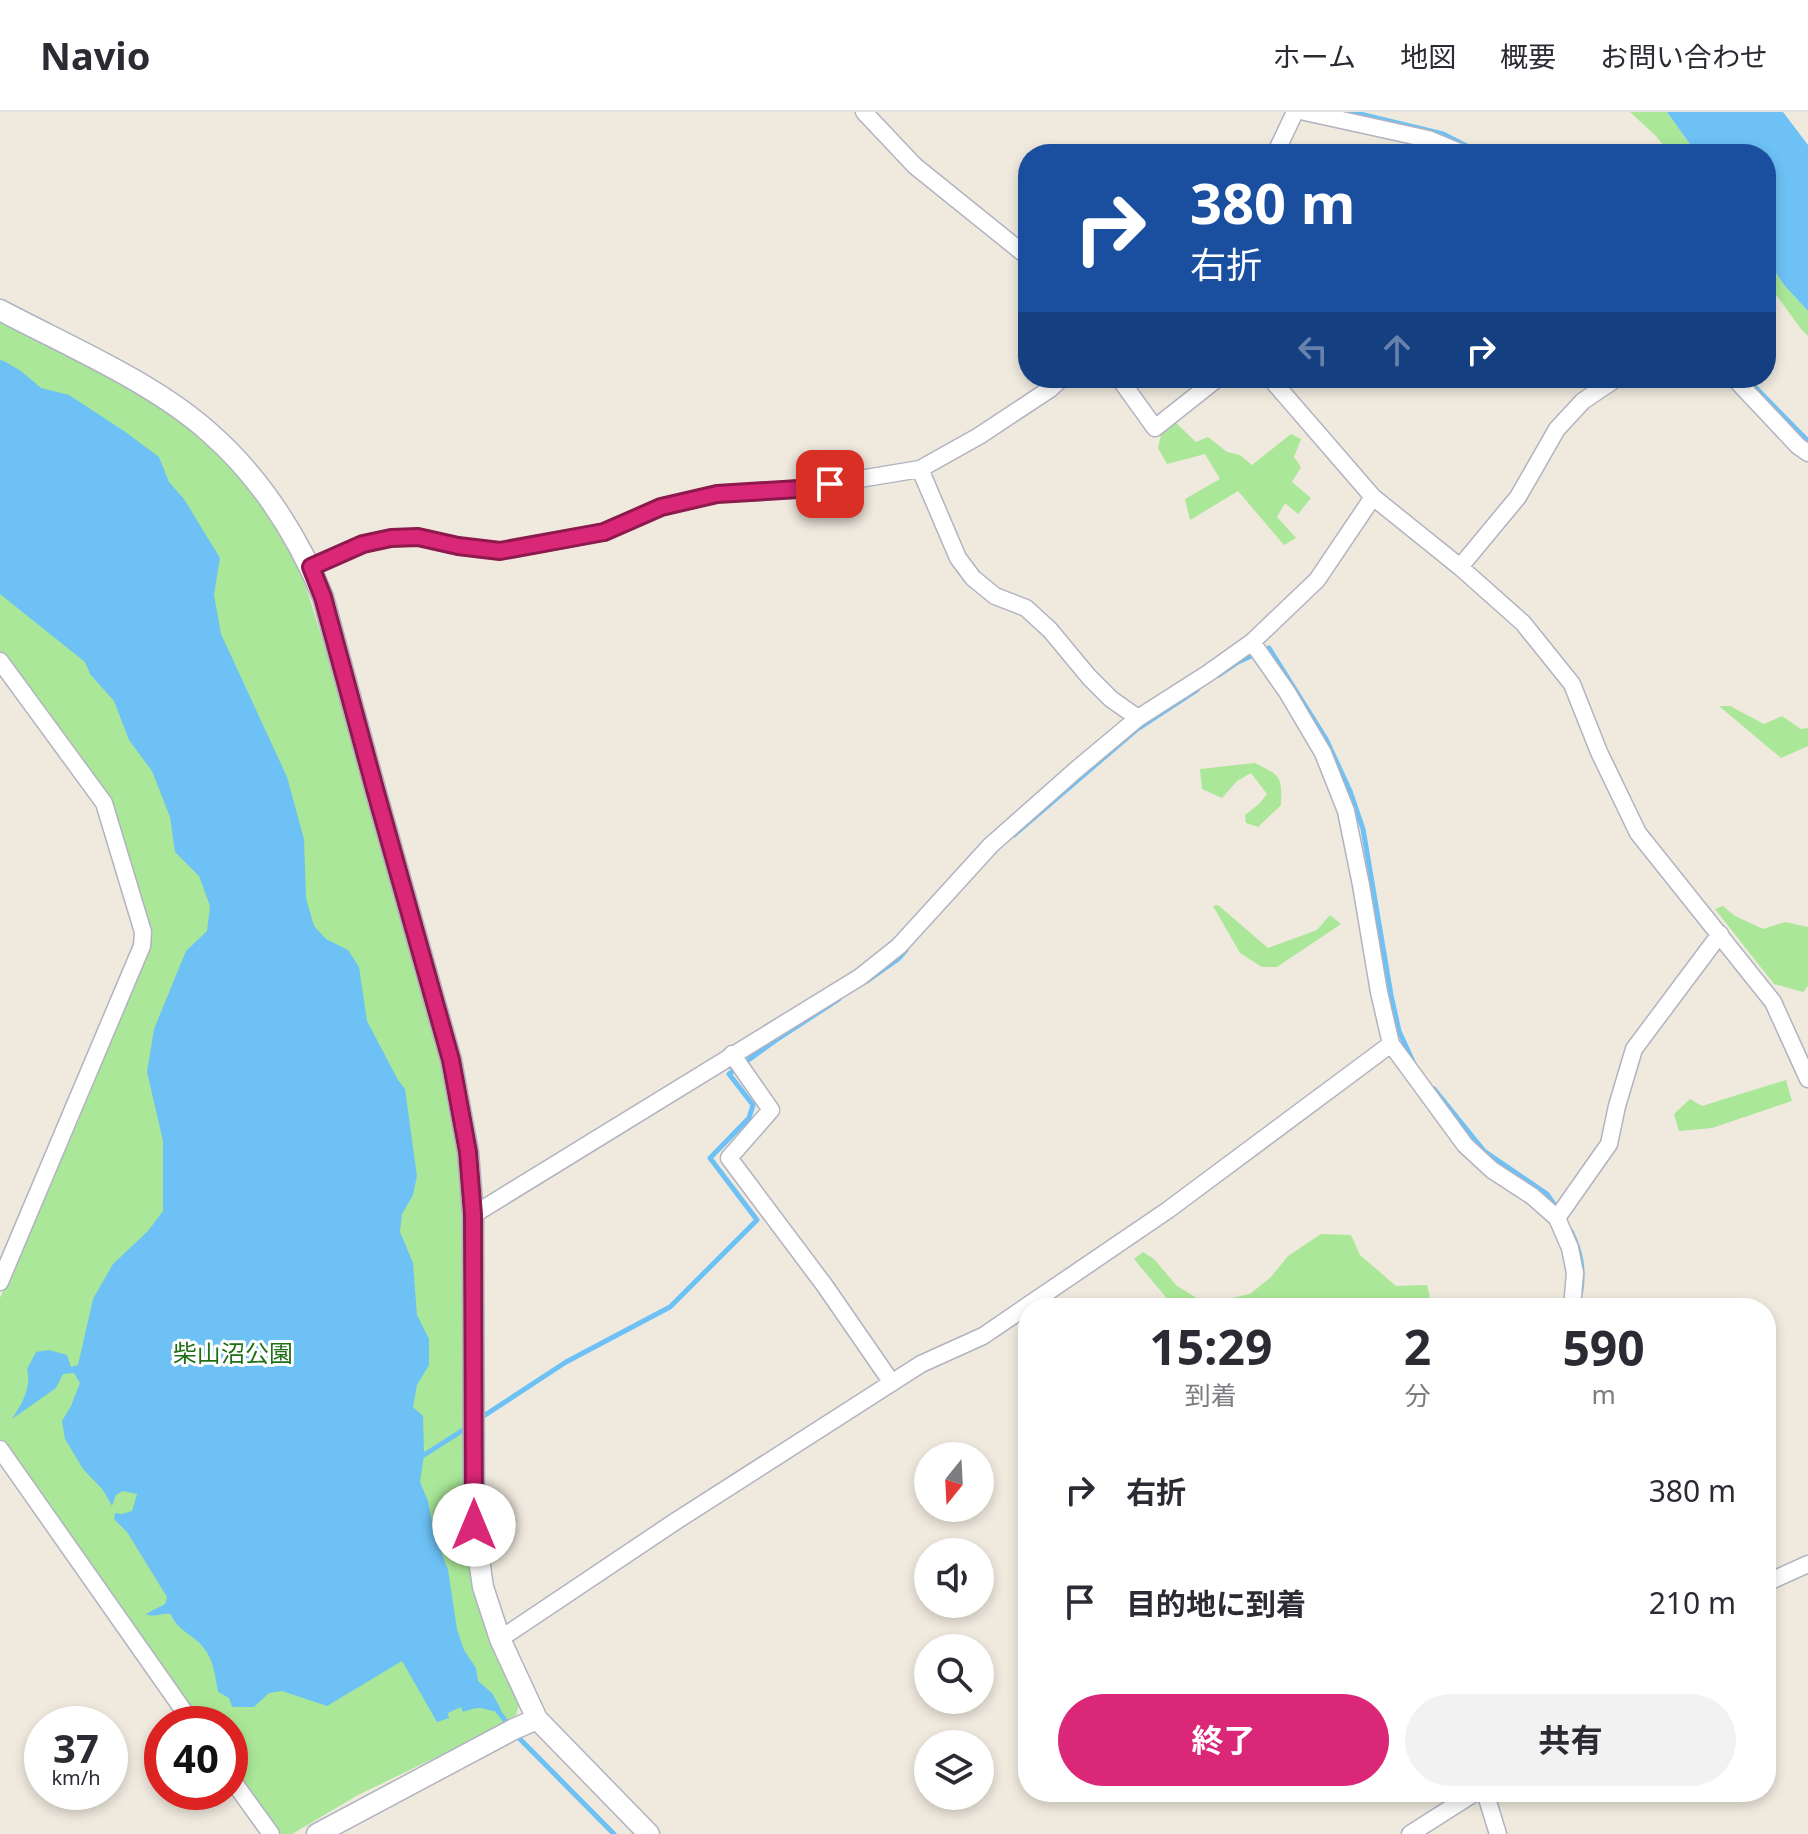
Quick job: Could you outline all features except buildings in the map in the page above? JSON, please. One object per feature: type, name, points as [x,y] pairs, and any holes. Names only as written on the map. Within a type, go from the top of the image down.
[{"type":"street","points":[[864,112],[915,166],[1018,249]]},
{"type":"street","points":[[1280,144],[1295,112]]},
{"type":"street","points":[[1305,112],[1440,144]]},
{"type":"street","points":[[0,310],[152,390],[209,431],[241,462],[279,511],[311,567],[323,597],[451,1060],[468,1152],[473,1215],[474,1525],[483,1587],[500,1639],[537,1719],[649,1834]]},
{"type":"street","points":[[311,567],[363,544],[391,538],[418,537],[500,551],[604,532],[661,507],[717,494],[799,489],[920,469],[979,436],[1051,388]]},
{"type":"street","points":[[1126,388],[1155,428],[1205,388]]},
{"type":"street","points":[[1279,388],[1373,497],[1523,623],[1572,684],[1599,752],[1638,833],[1773,1002],[1808,1076]]},
{"type":"street","points":[[1460,567],[1518,497],[1557,429],[1583,401],[1602,388]]},
{"type":"street","points":[[1743,388],[1808,453]]},
{"type":"street","points":[[920,469],[958,558],[973,578],[995,596],[1026,608],[1050,630],[1111,699],[1138,718]]},
{"type":"street","points":[[473,1215],[860,977],[899,946],[991,845],[1138,718],[1252,642],[1317,580],[1373,497]]},
{"type":"street","points":[[1252,642],[1287,692],[1323,753],[1346,811],[1391,1044],[1465,1145],[1492,1170],[1532,1196],[1557,1218],[1570,1248],[1575,1273],[1573,1298]]},
{"type":"street","points":[[0,661],[104,803],[143,932],[142,946],[0,1282]]},
{"type":"street","points":[[1557,1218],[1609,1144],[1634,1049],[1720,934]]},
{"type":"street","points":[[1039,1298],[1168,1210],[1391,1044]]},
{"type":"street","points":[[732,1054],[771,1110],[729,1158],[825,1286],[892,1383]]},
{"type":"street","points":[[500,1639],[673,1523],[921,1364],[983,1336],[1018,1312]]},
{"type":"street","points":[[0,1449],[180,1706]]},
{"type":"street","points":[[1776,1578],[1808,1564]]},
{"type":"street","points":[[317,1834],[537,1719]]},
{"type":"street","points":[[248,1802],[271,1834]]},
{"type":"street","points":[[1410,1834],[1460,1802]]},
{"type":"street","points":[[1488,1802],[1498,1834]]},
{"type":"green space","points":[[1630,112],[1667,112],[1690,144],[1662,144]]},
{"type":"green space","points":[[1776,273],[1808,311],[1808,336],[1776,295]]},
{"type":"green space","name":"柴山沼公園","points":[[0,319],[144,395],[205,441],[238,472],[264,505],[300,568],[339,692],[456,1112],[462,1184],[466,1497],[520,1701],[516,1715],[358,1795],[292,1834],[277,1834],[248,1793],[248,1706],[187,1706],[0,1443],[0,1298],[151,935],[112,809],[0,651]]},
{"type":"green space","points":[[1175,422],[1196,442],[1208,437],[1227,452],[1240,455],[1252,465],[1291,434],[1301,439],[1294,457],[1301,467],[1292,482],[1311,498],[1298,514],[1285,503],[1277,517],[1296,538],[1284,545],[1238,491],[1190,520],[1185,499],[1220,479],[1205,454],[1167,464],[1158,448],[1161,435]]},
{"type":"green space","points":[[1719,706],[1730,706],[1764,724],[1782,716],[1801,729],[1808,728],[1808,746],[1781,758]]},
{"type":"green space","points":[[1255,763],[1275,774],[1281,788],[1281,805],[1258,827],[1246,823],[1245,815],[1267,794],[1251,773],[1237,781],[1222,798],[1202,789],[1200,769]]},
{"type":"green space","points":[[1218,905],[1268,948],[1317,930],[1330,915],[1341,924],[1277,967],[1262,967],[1240,953],[1213,906]]},
{"type":"green space","points":[[1723,906],[1735,916],[1763,929],[1785,922],[1808,927],[1808,986],[1803,992],[1774,984],[1715,909]]},
{"type":"green space","points":[[1786,1080],[1792,1101],[1712,1128],[1679,1131],[1674,1114],[1690,1099],[1702,1106]]},
{"type":"green space","points":[[1321,1234],[1351,1235],[1360,1255],[1396,1286],[1427,1285],[1430,1297],[1232,1298],[1250,1294],[1271,1277],[1288,1256]]},
{"type":"green space","points":[[1143,1252],[1154,1259],[1177,1286],[1197,1298],[1167,1298],[1134,1259]]},
{"type":"water","points":[[1667,112],[1783,112],[1808,145],[1808,311],[1776,273],[1776,144],[1690,144]]},
{"type":"water","name":"柴山沼公園","points":[[0,360],[21,371],[41,388],[69,395],[159,457],[169,482],[184,499],[220,558],[214,595],[221,634],[287,777],[304,839],[306,898],[314,926],[326,939],[348,950],[359,967],[367,1021],[405,1089],[417,1176],[413,1195],[402,1214],[400,1232],[413,1263],[417,1315],[429,1339],[429,1365],[417,1385],[413,1407],[423,1416],[424,1455],[420,1482],[448,1570],[457,1629],[464,1650],[476,1668],[478,1681],[492,1693],[501,1709],[480,1708],[463,1712],[461,1707],[448,1713],[449,1718],[437,1722],[402,1661],[327,1706],[282,1691],[269,1693],[254,1707],[232,1706],[229,1698],[218,1692],[212,1663],[199,1643],[173,1620],[171,1614],[146,1614],[165,1604],[167,1597],[127,1532],[114,1519],[115,1513],[132,1511],[137,1494],[123,1491],[116,1495],[112,1506],[103,1490],[83,1469],[65,1439],[62,1421],[80,1383],[74,1373],[63,1374],[56,1388],[12,1419],[25,1395],[27,1369],[36,1352],[49,1350],[67,1355],[71,1367],[78,1365],[93,1299],[113,1264],[148,1231],[163,1211],[163,1141],[147,1072],[154,1029],[186,951],[207,931],[210,906],[199,876],[175,852],[170,817],[152,771],[129,740],[114,701],[90,674],[85,662],[0,594]]},
{"type":"waterway","points":[[1352,112],[1443,134],[1462,144]]},
{"type":"waterway","points":[[1756,388],[1808,441]]},
{"type":"waterway","points":[[1219,675],[1238,662],[1269,648],[1326,739],[1350,791],[1363,829],[1391,995],[1399,1031],[1415,1066]]},
{"type":"waterway","points":[[1014,835],[1136,730],[1197,690]]},
{"type":"waterway","points":[[867,981],[906,950]]},
{"type":"waterway","points":[[479,1419],[566,1362],[670,1307],[757,1220],[710,1158],[749,1118],[753,1105],[729,1074],[839,999]]},
{"type":"waterway","points":[[1434,1089],[1484,1151],[1547,1194],[1557,1209]]},
{"type":"waterway","points":[[1571,1231],[1581,1260],[1581,1291]]},
{"type":"waterway","points":[[424,1455],[468,1427]]},
{"type":"waterway","points":[[498,1711],[510,1727]]},
{"type":"waterway","points":[[516,1735],[614,1834]]},
{"type":"route","points":[[474,1525],[473,1215],[468,1152],[451,1060],[323,597],[311,567],[363,544],[391,538],[418,537],[500,551],[604,532],[661,507],[717,494],[830,484]]}]
